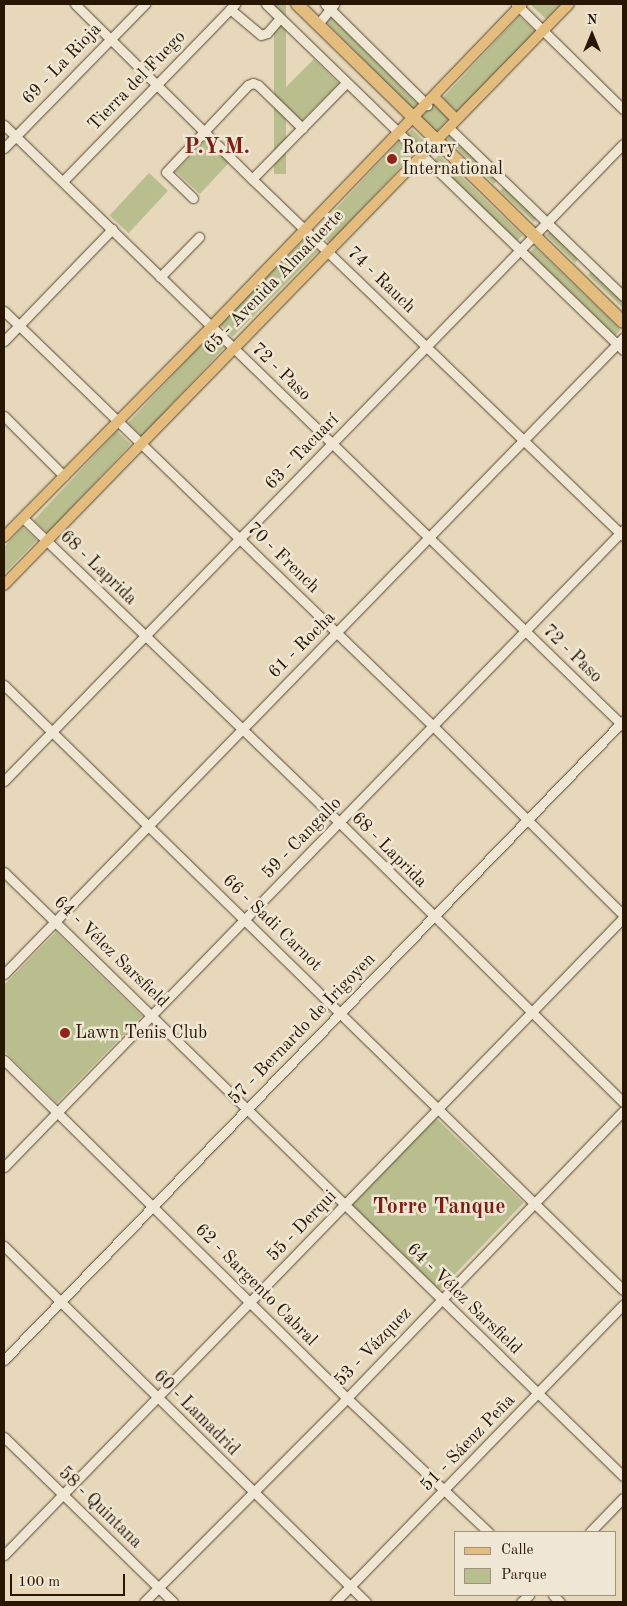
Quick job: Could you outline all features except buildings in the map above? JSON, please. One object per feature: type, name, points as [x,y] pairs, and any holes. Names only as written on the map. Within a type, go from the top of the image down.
[{"type":"highway","points":[[297,4],[434,140],[623,322]]},
{"type":"main road","name":"65 - Avenida Almafuerte","points":[[4,585],[232,347],[569,4]]},
{"type":"main road","name":"65 - Avenida Almafuerte","points":[[5,534],[212,326],[397,131],[430,101],[519,5]]},
{"type":"main road","points":[[430,101],[456,119]]},
{"type":"street","name":"74 - Rauch","points":[[75,4],[304,230],[622,533]]},
{"type":"street","name":"69 - La Rioja","points":[[4,148],[109,38],[145,4]]},
{"type":"street","points":[[266,4],[420,155],[621,344]]},
{"type":"street","points":[[318,24],[330,5],[430,101]]},
{"type":"street","points":[[519,5],[542,31],[623,109]]},
{"type":"street","points":[[232,6],[261,35],[267,32],[280,18]]},
{"type":"street","name":"Tierra del Fuego","points":[[63,180],[232,6]]},
{"type":"street","points":[[193,198],[166,172],[204,130],[253,83],[302,128]]},
{"type":"street","points":[[252,179],[346,83]]},
{"type":"street","name":"72 - Paso","points":[[4,125],[63,180],[160,277],[430,536],[622,724]]},
{"type":"street","points":[[448,127],[623,296]]},
{"type":"street","name":"63 - Tacuarí","points":[[4,781],[623,144]]},
{"type":"street","points":[[4,341],[112,229]]},
{"type":"street","points":[[160,277],[199,237]]},
{"type":"street","name":"70 - French","points":[[4,312],[433,726],[528,819],[623,917]]},
{"type":"street","name":"61 - Rocha","points":[[4,974],[524,439],[621,344]]},
{"type":"street","points":[[4,416],[64,476]]},
{"type":"street","name":"68 - Laprida","points":[[23,518],[339,822],[623,1102]]},
{"type":"street","name":"59 - Cangallo","points":[[4,1167],[246,920],[524,630],[622,533]]},
{"type":"street","name":"66 - Sadi Carnot","points":[[4,686],[342,1013],[438,1110],[623,1290]]},
{"type":"street","name":"57 - Bernardo de Irigoyen","points":[[4,1360],[622,724]]},
{"type":"street","name":"64 - Vélez Sarsfield","points":[[4,872],[623,1476]]},
{"type":"street","name":"55 - Derqui","points":[[4,1555],[158,1399],[623,917]]},
{"type":"street","name":"62 - Sargento Cabral","points":[[4,1060],[59,1112],[347,1398],[487,1531]]},
{"type":"street","name":"53 - Vázquez","points":[[144,1602],[347,1398],[623,1111]]},
{"type":"street","name":"60 - Lamadrid","points":[[4,1246],[366,1602]]},
{"type":"street","name":"51 - Sáenz Peña","points":[[334,1602],[623,1305]]},
{"type":"street","name":"58 - Quintana","points":[[4,1437],[173,1602]]},
{"type":"street","points":[[591,1531],[623,1498]]},
{"type":"green space","points":[[274,4],[286,4],[286,174],[274,174]]},
{"type":"green space","points":[[530,4],[561,4],[546,19]]},
{"type":"green space","points":[[519,16],[536,32],[459,114],[443,98]]},
{"type":"green space","points":[[331,17],[419,105],[414,110],[326,22]]},
{"type":"green space","points":[[314,59],[339,84],[301,121],[277,96]]},
{"type":"green space","points":[[434,104],[449,119],[436,132],[421,117]]},
{"type":"green space","points":[[412,129],[424,141],[418,147],[406,135]]},
{"type":"green space","points":[[451,135],[497,181],[494,184],[447,139]]},
{"type":"green space","points":[[205,140],[229,163],[200,194],[176,171]]},
{"type":"green space","points":[[399,141],[413,154],[330,243],[316,230]]},
{"type":"green space","points":[[439,155],[522,236],[515,243],[432,162]]},
{"type":"green space","points":[[149,173],[168,191],[128,233],[109,215]]},
{"type":"green space","points":[[504,187],[537,219],[534,222],[500,191]]},
{"type":"green space","points":[[550,231],[578,259],[575,263],[546,235]]},
{"type":"green space","points":[[306,238],[319,251],[232,337],[220,324]]},
{"type":"green space","points":[[535,247],[621,330],[615,335],[529,253]]},
{"type":"green space","points":[[592,271],[623,301],[623,308],[588,275]]},
{"type":"green space","points":[[211,334],[225,347],[142,436],[128,423]]},
{"type":"green space","points":[[117,431],[131,444],[48,533],[34,520]]},
{"type":"green space","points":[[23,527],[37,540],[4,574],[4,547]]},
{"type":"green space","name":"Lawn Tenis Club","points":[[56,932],[142,1016],[57,1103],[4,1051],[4,985]]},
{"type":"green space","points":[[436,1118],[524,1203],[440,1290],[352,1205]]},
{"type":"place","name":"Rotary International","points":[[392,159]]},
{"type":"place","name":"Lawn Tenis Club","points":[[65,1033]]},
{"type":"district","name":"P.Y.M.","points":[[217,148]]},
{"type":"district","name":"Torre Tanque","points":[[439,1208]]}]
